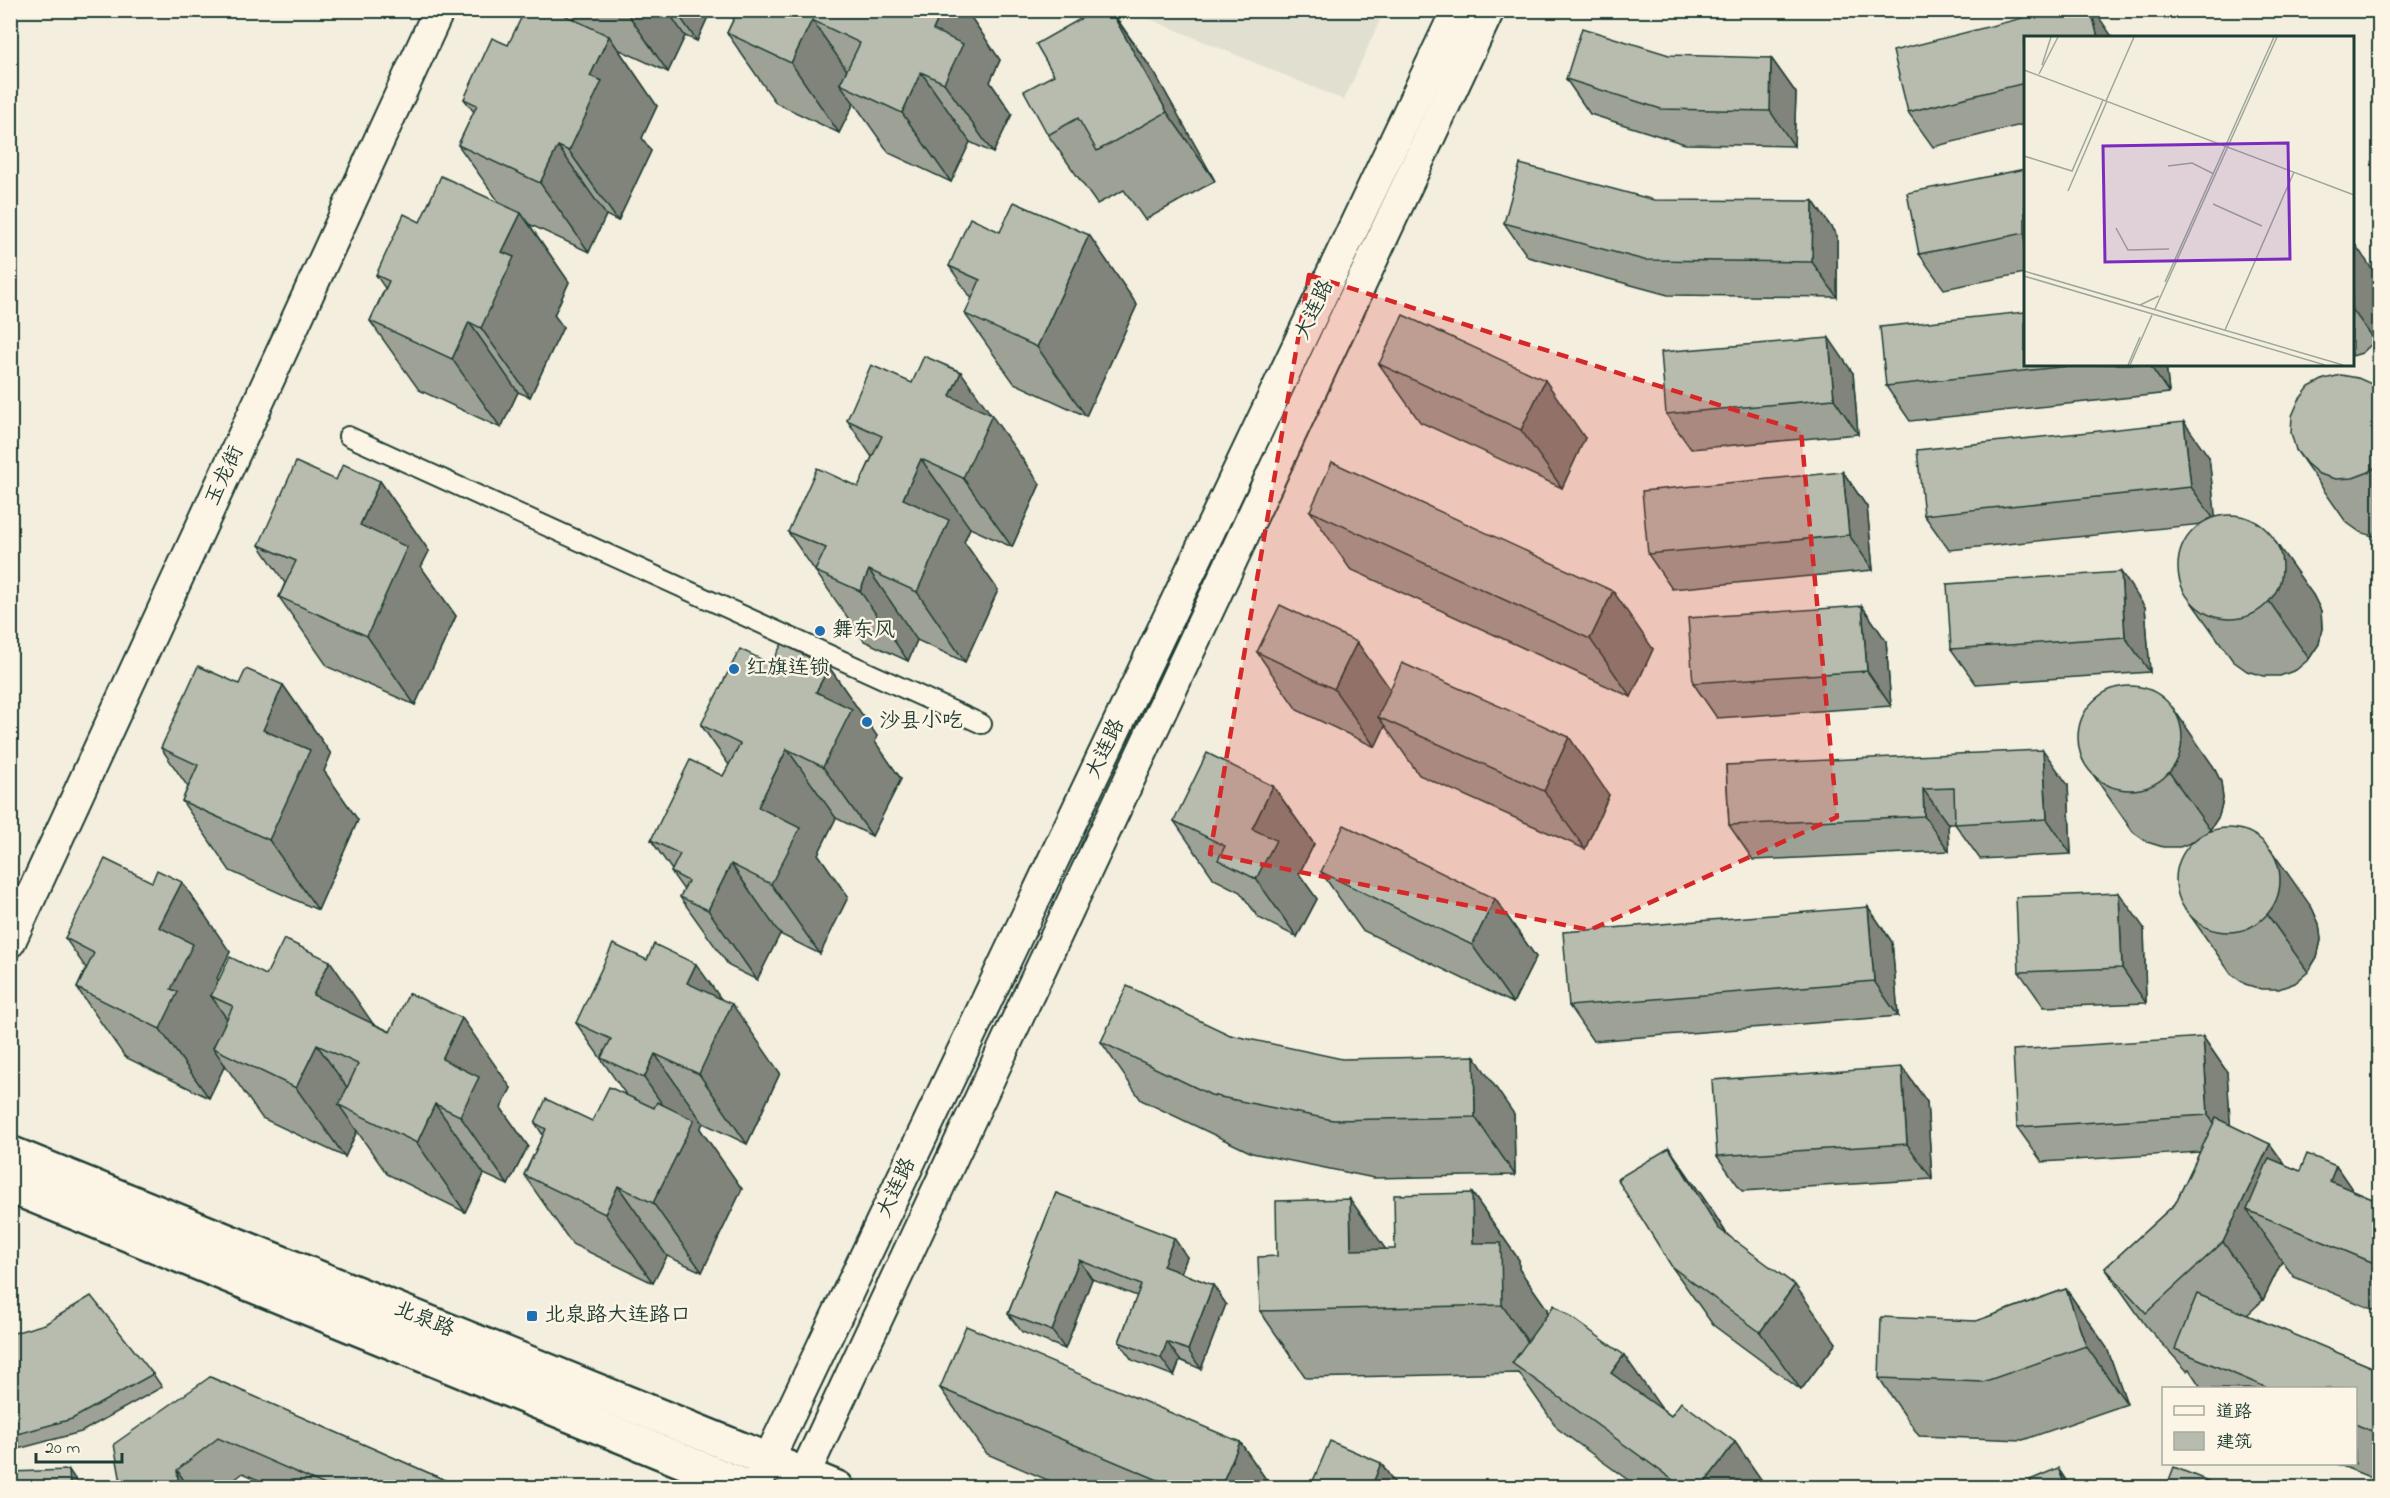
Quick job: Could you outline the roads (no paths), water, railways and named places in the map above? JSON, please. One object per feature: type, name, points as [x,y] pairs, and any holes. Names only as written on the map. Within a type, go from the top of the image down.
[{"type":"main road","name":"北泉路","points":[[10,1153],[761,1474],[837,1488]]},
{"type":"main road","name":"北泉路","points":[[10,1186],[749,1488]]},
{"type":"street","name":"玉龙街","points":[[10,942],[439,10]]},
{"type":"street","name":"大连路","points":[[761,1474],[1457,10]]},
{"type":"street","name":"大连路","points":[[801,1481],[1489,10]]},
{"type":"street","points":[[348,436],[982,724]]},
{"type":"place","name":"舞东风","points":[[820,631]]},
{"type":"place","name":"红旗连锁","points":[[734,669]]},
{"type":"place","name":"沙县小吃","points":[[867,722]]},
{"type":"place","name":"北泉路大连路口","points":[[532,1316]]}]
